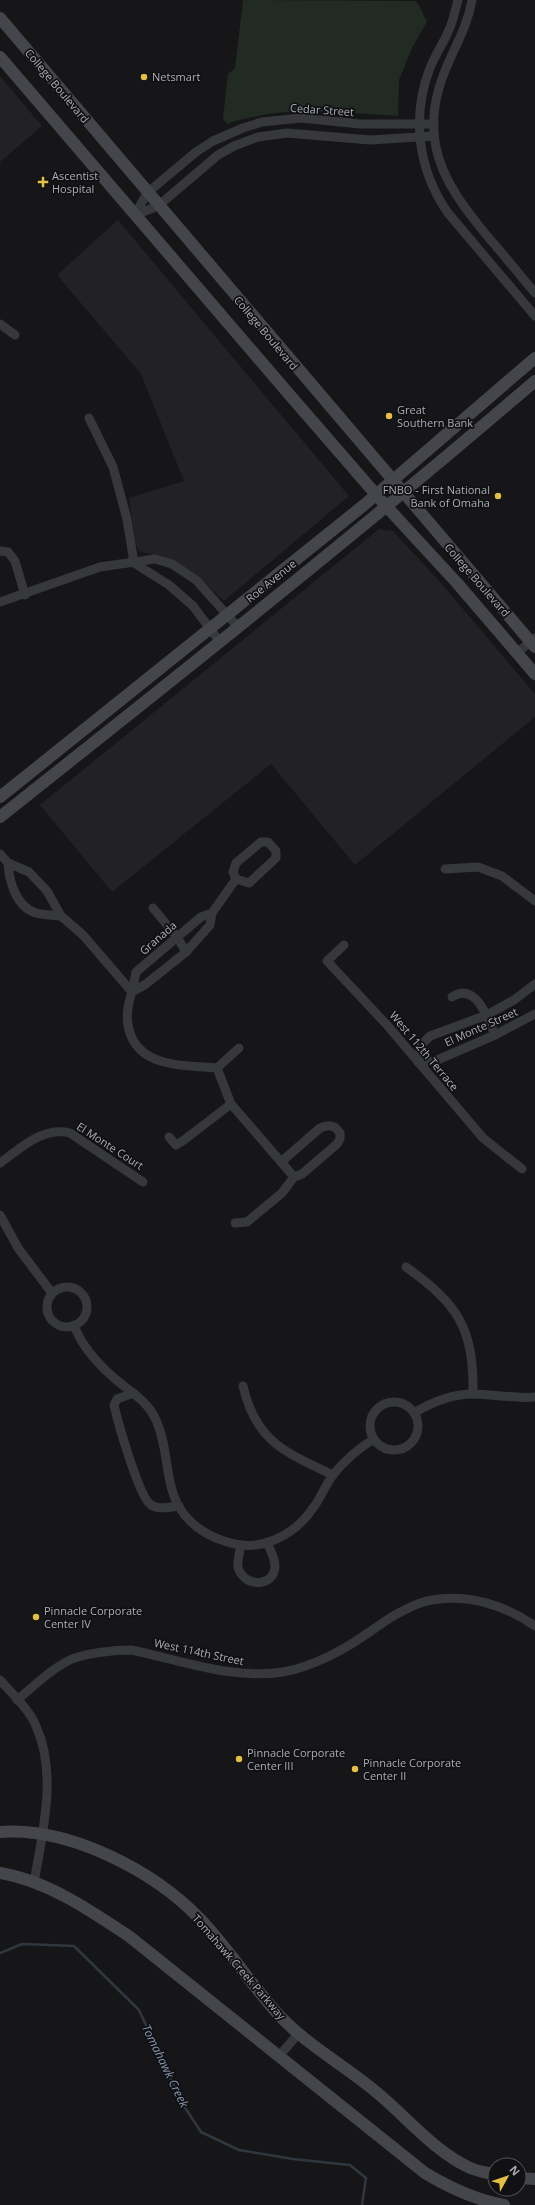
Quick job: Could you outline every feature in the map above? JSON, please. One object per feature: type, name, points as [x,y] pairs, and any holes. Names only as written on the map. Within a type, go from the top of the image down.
[{"type":"main road","name":"College Boulevard","points":[[0,18],[402,493],[534,642]]},
{"type":"main road","name":"College Boulevard","points":[[0,57],[135,216],[386,506],[457,583],[535,674]]},
{"type":"main road","name":"Roe Avenue","points":[[0,797],[210,631],[392,481],[535,358]]},
{"type":"main road","name":"Roe Avenue","points":[[0,817],[220,642],[472,435],[535,381]]},
{"type":"main road","points":[[493,416],[493,403],[499,397],[502,387]]},
{"type":"main road","points":[[472,435],[470,428],[473,423],[482,416],[482,404]]},
{"type":"main road","name":"Tomahawk Creek Parkway","points":[[0,1832],[42,1834],[63,1838],[132,1867],[168,1891],[205,1924],[278,2014],[299,2033],[381,2096],[414,2128],[442,2151],[469,2167],[487,2173]]},
{"type":"main road","points":[[0,1873],[34,1884],[84,1907],[130,1937],[425,2174],[452,2190],[486,2202],[504,2205]]},
{"type":"street","points":[[458,0],[449,31],[427,78],[421,100],[419,124],[422,158],[428,178],[437,197],[535,316]]},
{"type":"street","points":[[472,0],[465,30],[440,85],[434,124],[434,136],[440,167],[449,186],[466,211],[535,293]]},
{"type":"street","name":"Cedar Street","points":[[135,216],[148,193],[196,152],[213,141],[243,128],[282,119],[301,118],[360,124],[434,124]]},
{"type":"street","points":[[135,216],[158,206],[218,155],[247,141],[278,133],[370,140],[434,136]]},
{"type":"street","points":[[213,141],[218,155]]},
{"type":"street","points":[[486,258],[498,248]]},
{"type":"street","points":[[0,324],[14,335]]},
{"type":"street","points":[[89,418],[113,467],[127,519],[134,563],[170,585],[193,606],[210,631],[220,642]]},
{"type":"street","points":[[0,550],[8,552],[15,561],[24,595]]},
{"type":"street","points":[[0,602],[24,595],[100,567],[118,563],[134,563],[155,559],[172,564],[201,585],[238,627]]},
{"type":"street","points":[[517,653],[534,642]]},
{"type":"street","points":[[261,842],[268,842],[276,851],[276,858],[249,883],[236,879],[233,872],[236,863],[261,842]]},
{"type":"street","points":[[0,854],[8,863],[29,872],[47,891],[61,916],[83,935],[132,992],[146,984],[186,952],[210,925],[212,912],[236,879]]},
{"type":"street","points":[[8,863],[9,878],[13,891],[28,910],[37,914],[61,916]]},
{"type":"street","points":[[445,869],[478,867],[502,876],[535,901]]},
{"type":"street","points":[[152,908],[177,937],[186,952]]},
{"type":"street","name":"Granada","points":[[212,912],[201,917],[136,972],[132,992],[126,1008],[126,1022],[135,1042],[144,1052],[164,1062],[217,1068]]},
{"type":"street","name":"West 112th Terrace","points":[[344,945],[327,961],[387,1025],[482,1138],[522,1169]]},
{"type":"street","name":"El Monte Street","points":[[535,986],[487,1015],[430,1036],[420,1046],[418,1062],[435,1061],[495,1035],[535,1014]]},
{"type":"street","points":[[452,997],[459,992],[469,994],[487,1015],[495,1035]]},
{"type":"street","points":[[239,1048],[217,1068],[231,1104],[294,1177]]},
{"type":"street","points":[[169,1138],[176,1145],[231,1104]]},
{"type":"street","points":[[235,1223],[247,1222],[282,1193],[294,1177],[302,1174],[337,1144],[340,1139],[340,1133],[337,1128],[327,1124],[320,1128],[281,1162]]},
{"type":"street","name":"El Monte Court","points":[[0,1162],[36,1137],[51,1132],[62,1131],[70,1133],[143,1182]]},
{"type":"street","points":[[0,1215],[3,1229],[52,1293]]},
{"type":"street","points":[[406,1266],[443,1296],[462,1323],[468,1336],[473,1360],[473,1394]]},
{"type":"street","points":[[71,1287],[82,1294],[85,1300],[86,1313],[82,1319],[74,1325],[59,1325],[50,1317],[47,1305],[52,1293],[58,1289],[71,1287]]},
{"type":"street","points":[[74,1325],[78,1337],[96,1359],[113,1377],[134,1393],[144,1403],[159,1426],[164,1446],[168,1478],[179,1506],[191,1523],[202,1531],[223,1541],[241,1545],[255,1545],[286,1535],[301,1523],[313,1508],[342,1464],[374,1439]]},
{"type":"street","points":[[243,1386],[251,1414],[261,1430],[285,1451],[333,1476]]},
{"type":"street","points":[[134,1393],[117,1399],[114,1405],[132,1466],[149,1503],[156,1508],[179,1506]]},
{"type":"street","points":[[414,1413],[447,1398],[473,1394],[535,1397]]},
{"type":"street","points":[[396,1402],[404,1404],[414,1413],[418,1423],[418,1431],[410,1445],[395,1450],[387,1449],[374,1439],[370,1424],[376,1411],[382,1406],[396,1402]]},
{"type":"street","points":[[241,1545],[238,1566],[242,1574],[249,1581],[257,1583],[265,1582],[270,1578],[275,1568],[275,1560],[267,1542]]},
{"type":"street","name":"West 114th Street","points":[[17,1700],[43,1678],[72,1660],[118,1650],[131,1650],[211,1669],[248,1675],[284,1672],[330,1655],[367,1634],[394,1615],[431,1600],[467,1599],[498,1605],[535,1626]]},
{"type":"street","points":[[0,1680],[36,1724],[47,1759],[42,1834],[34,1884]]},
{"type":"street","points":[[279,2056],[299,2033]]},
{"type":"shaded area","points":[[243,0],[415,1],[419,5],[427,22],[412,48],[399,80],[398,116],[312,111],[270,114],[227,124],[223,119],[228,74],[235,68]]},
{"type":"shaded area","points":[[0,76],[42,126],[0,162]]},
{"type":"shaded area","points":[[118,220],[349,496],[224,601],[191,571],[170,560],[139,551],[136,545],[129,498],[184,481],[141,374],[57,275]]},
{"type":"shaded area","points":[[379,529],[393,531],[441,583],[535,694],[535,717],[355,865],[271,764],[112,892],[40,805]]},
{"type":"waterway","name":"Tomahawk Creek","points":[[0,1953],[22,1944],[74,1946],[139,2010],[182,2103],[201,2132],[239,2150],[293,2159],[350,2165],[366,2178],[362,2205]]},
{"type":"place","name":"Netsmart","points":[[144,77]]},
{"type":"place","name":"Ascentist Hospital","points":[[43,182]]},
{"type":"place","name":"Great Southern Bank","points":[[389,416]]},
{"type":"place","name":"FNBO - First National Bank of Omaha","points":[[498,496]]},
{"type":"place","name":"Pinnacle Corporate Center IV","points":[[36,1617]]},
{"type":"place","name":"Pinnacle Corporate Center III","points":[[239,1759]]},
{"type":"place","name":"Pinnacle Corporate Center II","points":[[355,1769]]}]
